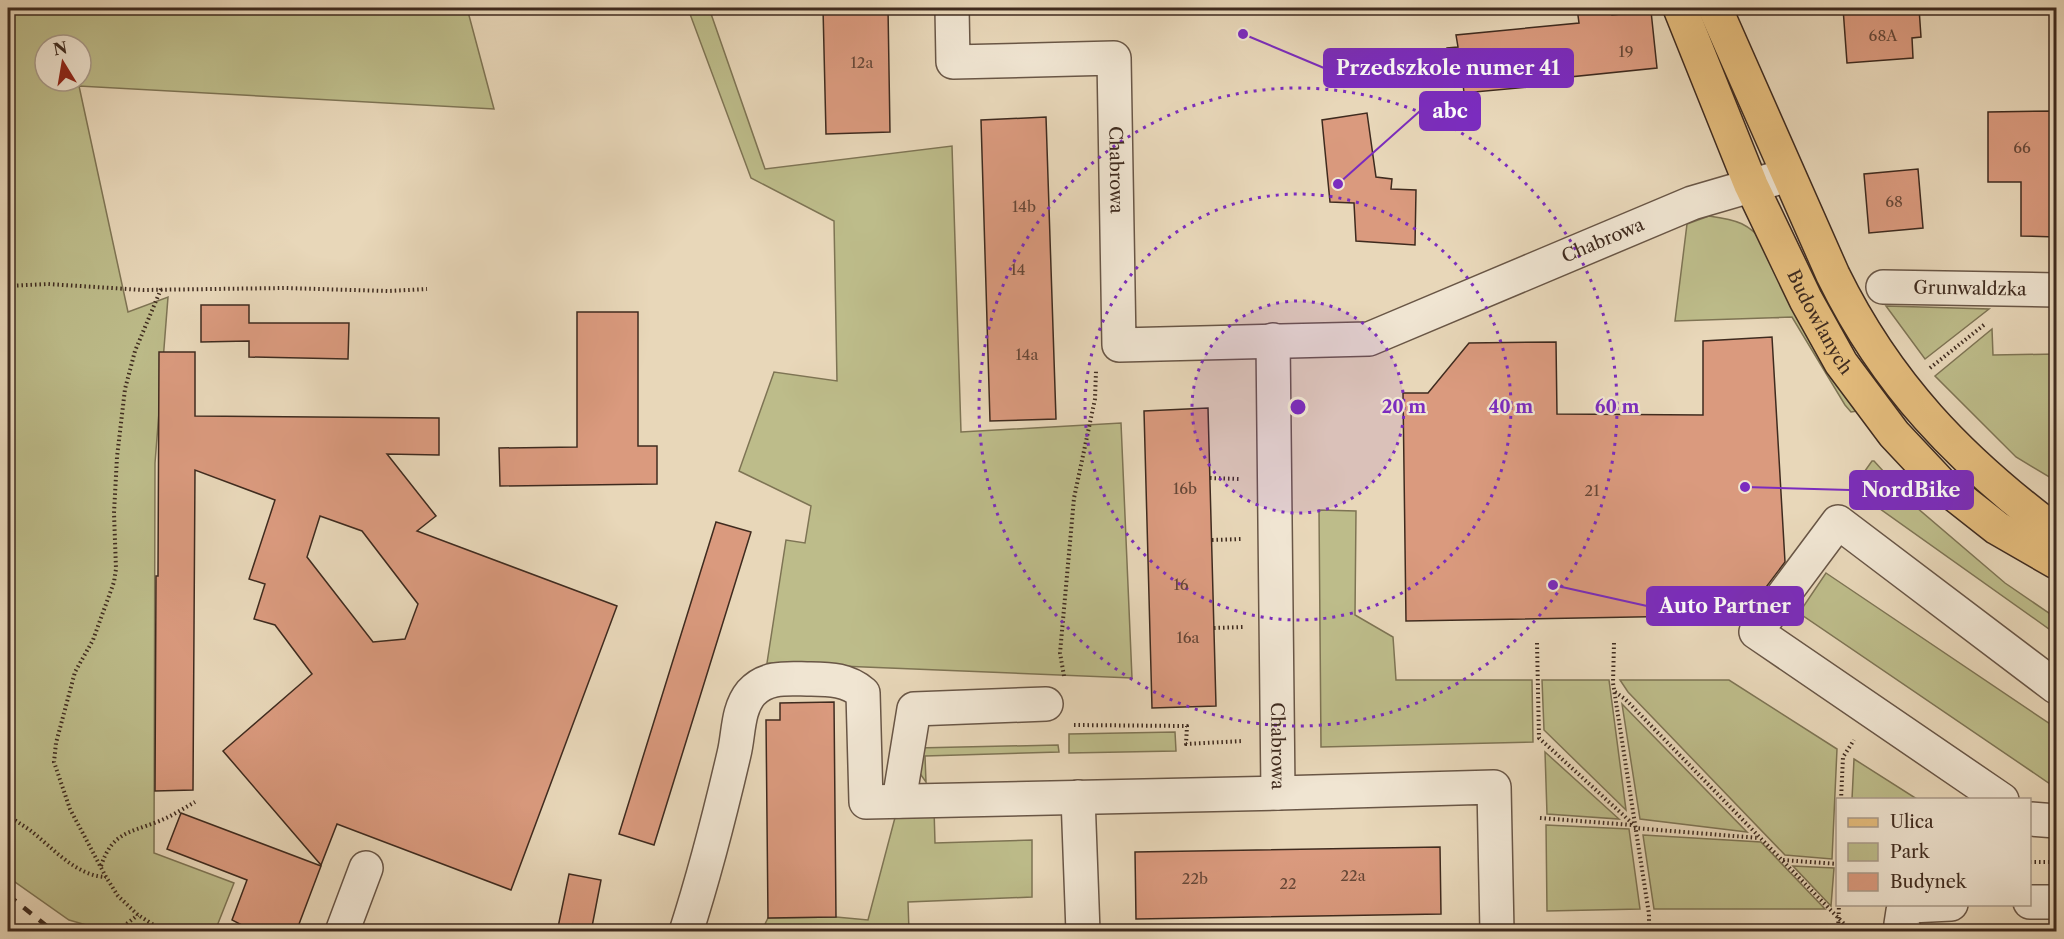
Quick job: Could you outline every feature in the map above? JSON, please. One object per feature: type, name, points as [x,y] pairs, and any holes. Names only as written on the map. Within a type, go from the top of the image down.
[{"type":"main road","name":"Budowlanych","points":[[1680,8],[1751,185],[1824,333],[1852,378],[1894,434],[1929,472],[1971,509],[1997,528],[2056,562]]},
{"type":"main road","name":"Budowlanych","points":[[1715,8],[1845,300],[1863,331],[1893,375],[1965,457],[2056,532]]},
{"type":"street","name":"Chabrowa","points":[[952,8],[953,62],[1114,58],[1119,345],[1369,339],[1692,203],[1788,175]]},
{"type":"street","name":"Grunwaldzka","points":[[1883,288],[2041,290]]},
{"type":"street","name":"Chabrowa","points":[[1273,340],[1278,794],[1494,787],[1497,932]]},
{"type":"street","points":[[1999,798],[1756,632],[1838,522],[2056,687]]},
{"type":"street","points":[[686,932],[700,891],[735,751],[744,705],[752,693],[764,683],[779,678],[833,680],[854,685],[862,693],[866,802],[1278,794]]},
{"type":"street","points":[[899,801],[914,710],[1058,705]]},
{"type":"street","points":[[1078,797],[1083,932]]},
{"type":"street","points":[[2031,819],[2056,821]]},
{"type":"street","points":[[342,932],[366,868]]},
{"type":"street","points":[[2031,902],[2056,902]]},
{"type":"street","points":[[1905,932],[1901,924],[1903,911],[1910,906]]},
{"type":"path","points":[[8,286],[48,284],[161,289],[284,288],[330,291],[427,289]]},
{"type":"path","points":[[161,289],[135,351],[125,389],[117,457],[114,582],[93,640],[75,672],[56,743],[54,762],[70,808],[106,878],[118,896],[138,915],[165,932]]},
{"type":"path","points":[[1926,374],[1930,368],[2041,290]]},
{"type":"path","points":[[1096,363],[1095,399],[1074,498],[1060,653],[1058,705],[1187,726],[1186,744],[1244,741]]},
{"type":"path","points":[[1210,478],[1242,479]]},
{"type":"path","points":[[1212,540],[1243,539]]},
{"type":"path","points":[[1214,628],[1254,627]]},
{"type":"path","points":[[1537,643],[1539,738],[1634,827]]},
{"type":"path","points":[[1614,643],[1613,683],[1649,932]]},
{"type":"path","points":[[1615,692],[1625,699],[1852,932]]},
{"type":"path","points":[[1841,798],[1842,757],[1873,712]]},
{"type":"path","points":[[100,867],[106,853],[120,836],[158,822],[195,802]]},
{"type":"path","points":[[8,815],[68,862],[98,877],[106,878]]},
{"type":"path","points":[[1540,818],[1761,838]]},
{"type":"path","points":[[1783,860],[1836,864]]},
{"type":"path","points":[[2031,862],[2056,862]]},
{"type":"path","points":[[1838,932],[1839,906]]},
{"type":"path","points":[[116,932],[138,915]]},
{"type":"green space","points":[[8,8],[467,8],[494,109],[93,87],[93,33],[33,33],[33,93],[81,93],[128,312],[168,297],[155,463],[154,853],[234,883],[215,931],[90,931],[90,926],[69,920],[8,877]]},
{"type":"green space","points":[[686,8],[709,8],[765,169],[952,146],[961,432],[1121,423],[1132,678],[767,663],[786,540],[805,543],[811,506],[739,471],[774,372],[837,381],[834,221],[751,178]]},
{"type":"green space","points":[[1709,216],[1728,219],[1748,227],[1767,245],[1858,411],[1851,412],[1845,405],[1792,317],[1675,321],[1687,224]]},
{"type":"green space","points":[[1886,306],[1989,309],[1925,359]]},
{"type":"green space","points":[[1992,329],[1993,355],[2056,354],[2056,481],[2016,457],[1935,376]]},
{"type":"green space","points":[[1872,461],[1916,507],[2005,583],[2056,618],[2056,634],[1852,489]]},
{"type":"green space","points":[[1319,510],[1356,511],[1355,615],[1393,637],[1396,680],[1532,680],[1533,742],[1321,747]]},
{"type":"green space","points":[[1826,573],[2056,728],[2056,788],[1799,613]]},
{"type":"green space","points":[[1542,680],[1609,680],[1626,810],[1544,730]]},
{"type":"green space","points":[[1620,680],[1729,680],[1837,749],[1832,859],[1785,855],[1628,692]]},
{"type":"green space","points":[[1622,704],[1747,832],[1640,819]]},
{"type":"green space","points":[[1175,732],[1176,751],[1069,753],[1069,734]]},
{"type":"green space","points":[[1058,745],[1059,752],[925,756],[926,782],[916,768],[916,748]]},
{"type":"green space","points":[[1545,752],[1619,819],[1547,814]]},
{"type":"green space","points":[[1854,759],[1915,798],[1852,798]]},
{"type":"green space","points":[[934,809],[935,843],[1032,840],[1032,897],[908,902],[909,931],[761,932],[768,918],[836,917],[868,920],[897,810]]},
{"type":"green space","points":[[1546,825],[1629,829],[1640,909],[1547,911]]},
{"type":"green space","points":[[1643,835],[1761,842],[1825,909],[1654,909]]},
{"type":"green space","points":[[1793,866],[1834,868],[1831,906]]},
{"type":"building","points":[[823,8],[888,8],[890,132],[826,134]]},
{"type":"building","points":[[1577,8],[1611,8],[1612,15],[1651,11],[1657,68],[1560,78],[1561,84],[1464,93],[1462,74],[1449,75],[1447,48],[1458,47],[1456,35],[1579,23]]},
{"type":"building","points":[[1843,8],[1919,8],[1921,37],[1912,38],[1913,58],[1847,63]]},
{"type":"building","points":[[2056,111],[2056,237],[2021,236],[2021,182],[1988,182],[1988,112]]},
{"type":"building","points":[[1367,113],[1376,177],[1392,179],[1391,189],[1416,190],[1415,245],[1356,241],[1354,203],[1330,202],[1322,120]]},
{"type":"building","points":[[1046,117],[1056,419],[990,421],[981,120]]},
{"type":"building","points":[[1918,169],[1923,228],[1869,233],[1864,174]]},
{"type":"building","points":[[201,305],[249,305],[249,323],[349,323],[348,359],[249,357],[249,341],[201,342]]},
{"type":"building","points":[[577,312],[638,312],[638,446],[657,446],[657,484],[500,486],[499,448],[577,447]]},
{"type":"building","points":[[1772,337],[1785,562],[1745,615],[1406,621],[1403,393],[1428,393],[1469,343],[1556,342],[1557,414],[1703,415],[1703,341]]},
{"type":"building","points":[[159,352],[195,352],[195,416],[439,418],[439,455],[387,454],[436,516],[417,531],[617,606],[511,890],[337,824],[321,865],[223,751],[312,674],[275,625],[254,619],[265,584],[249,579],[275,500],[195,470],[193,790],[155,791],[156,576],[158,576]],"holes":[[[320,516],[362,531],[418,604],[405,639],[373,642],[307,557]]]},
{"type":"building","points":[[1208,408],[1216,706],[1152,708],[1144,411]]},
{"type":"building","points":[[716,522],[751,532],[654,845],[619,834]]},
{"type":"building","points":[[834,702],[836,917],[768,918],[766,720],[780,720],[780,703]]},
{"type":"building","points":[[181,813],[321,866],[296,932],[255,932],[232,920],[247,880],[167,849]]},
{"type":"building","points":[[1440,847],[1441,914],[1136,919],[1135,852]]},
{"type":"building","points":[[569,874],[601,880],[591,932],[557,932]]},
{"type":"railway","points":[[8,895],[54,932]]},
{"type":"railway","points":[[8,926],[14,932]]},
{"type":"place","name":"Przedszkole numer 41","points":[[1243,34]]},
{"type":"place","name":"abc","points":[[1338,184]]},
{"type":"place","name":"NordBike","points":[[1745,487]]},
{"type":"place","name":"Auto Partner","points":[[1553,585]]}]
